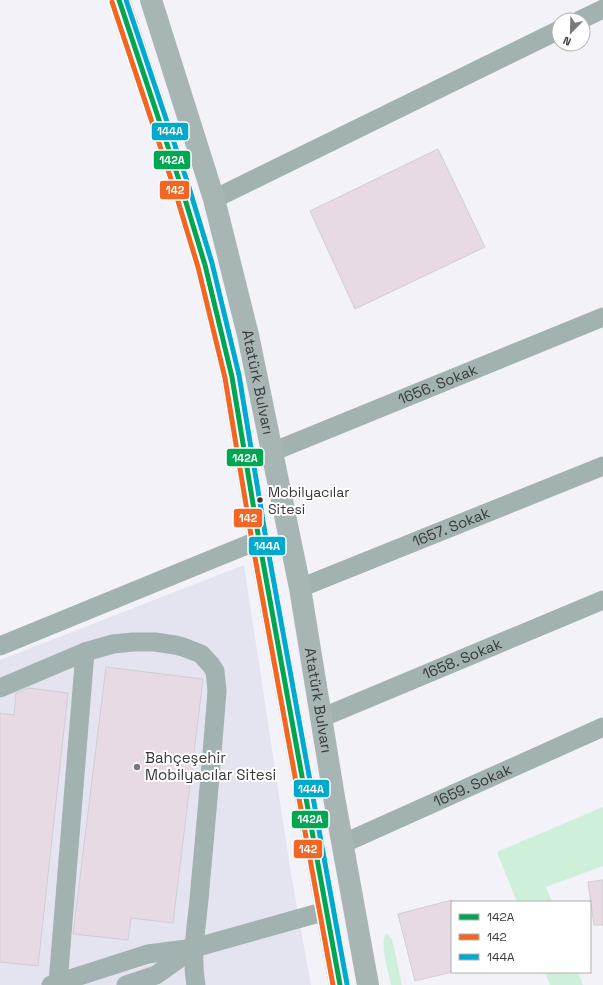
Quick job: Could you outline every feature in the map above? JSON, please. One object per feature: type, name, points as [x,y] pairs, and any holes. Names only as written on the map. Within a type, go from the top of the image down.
[{"type":"main road","name":"Atatürk Bulvarı","points":[[119,0],[181,186],[205,265],[232,377],[259,540],[340,985]]},
{"type":"main road","name":"Atatürk Bulvarı","points":[[151,0],[214,199],[248,335],[300,588],[342,844],[368,985]]},
{"type":"street","points":[[591,15],[603,9]]},
{"type":"street","points":[[214,199],[551,34]]},
{"type":"street","name":"1656. Sokak","points":[[272,452],[603,317]]},
{"type":"street","name":"1657. Sokak","points":[[300,588],[603,466]]},
{"type":"street","points":[[0,646],[259,540]]},
{"type":"street","name":"1658. Sokak","points":[[321,718],[603,600]]},
{"type":"street","points":[[0,688],[84,652],[113,644],[133,642],[155,642],[192,650],[201,654],[215,671],[217,698],[194,948],[196,985]]},
{"type":"street","points":[[84,652],[55,984],[148,954],[194,948],[326,910]]},
{"type":"street","name":"1659. Sokak","points":[[342,844],[603,727]]},
{"type":"street","points":[[126,985],[156,975],[194,948]]},
{"type":"shaded area","name":"Bahçeşehir Mobilyacılar Sitesi","points":[[244,565],[291,874],[311,985],[0,985],[0,660]]},
{"type":"green space","points":[[603,807],[603,866],[546,887],[552,901],[517,901],[497,852]]},
{"type":"green space","points":[[386,933],[392,939],[402,985],[391,985],[384,951],[384,938]]},
{"type":"green space","points":[[545,973],[578,973],[583,985],[550,985]]},
{"type":"building","points":[[438,149],[485,247],[355,309],[310,211]]},
{"type":"building","points":[[106,667],[203,679],[173,923],[131,918],[128,940],[73,934]]},
{"type":"building","points":[[28,688],[68,693],[38,966],[0,962],[0,713],[14,715],[16,693]]},
{"type":"building","points":[[603,880],[603,925],[594,925],[588,882]]},
{"type":"building","points":[[452,900],[451,972],[415,981],[398,914]]},
{"type":"transit line","name":"142A","points":[[119,0],[181,186],[205,265],[232,377],[259,540],[340,985]]},
{"type":"transit line","name":"144A","points":[[126,0],[188,184],[212,263],[239,375],[266,539],[347,984]]},
{"type":"transit line","name":"142","points":[[112,2],[174,188],[198,267],[225,378],[252,541],[333,985]]},
{"type":"place","name":"Mobilyacılar Sitesi","points":[[260,500]]},
{"type":"place","name":"Bahçeşehir Mobilyacılar Sitesi","points":[[137,767]]}]
